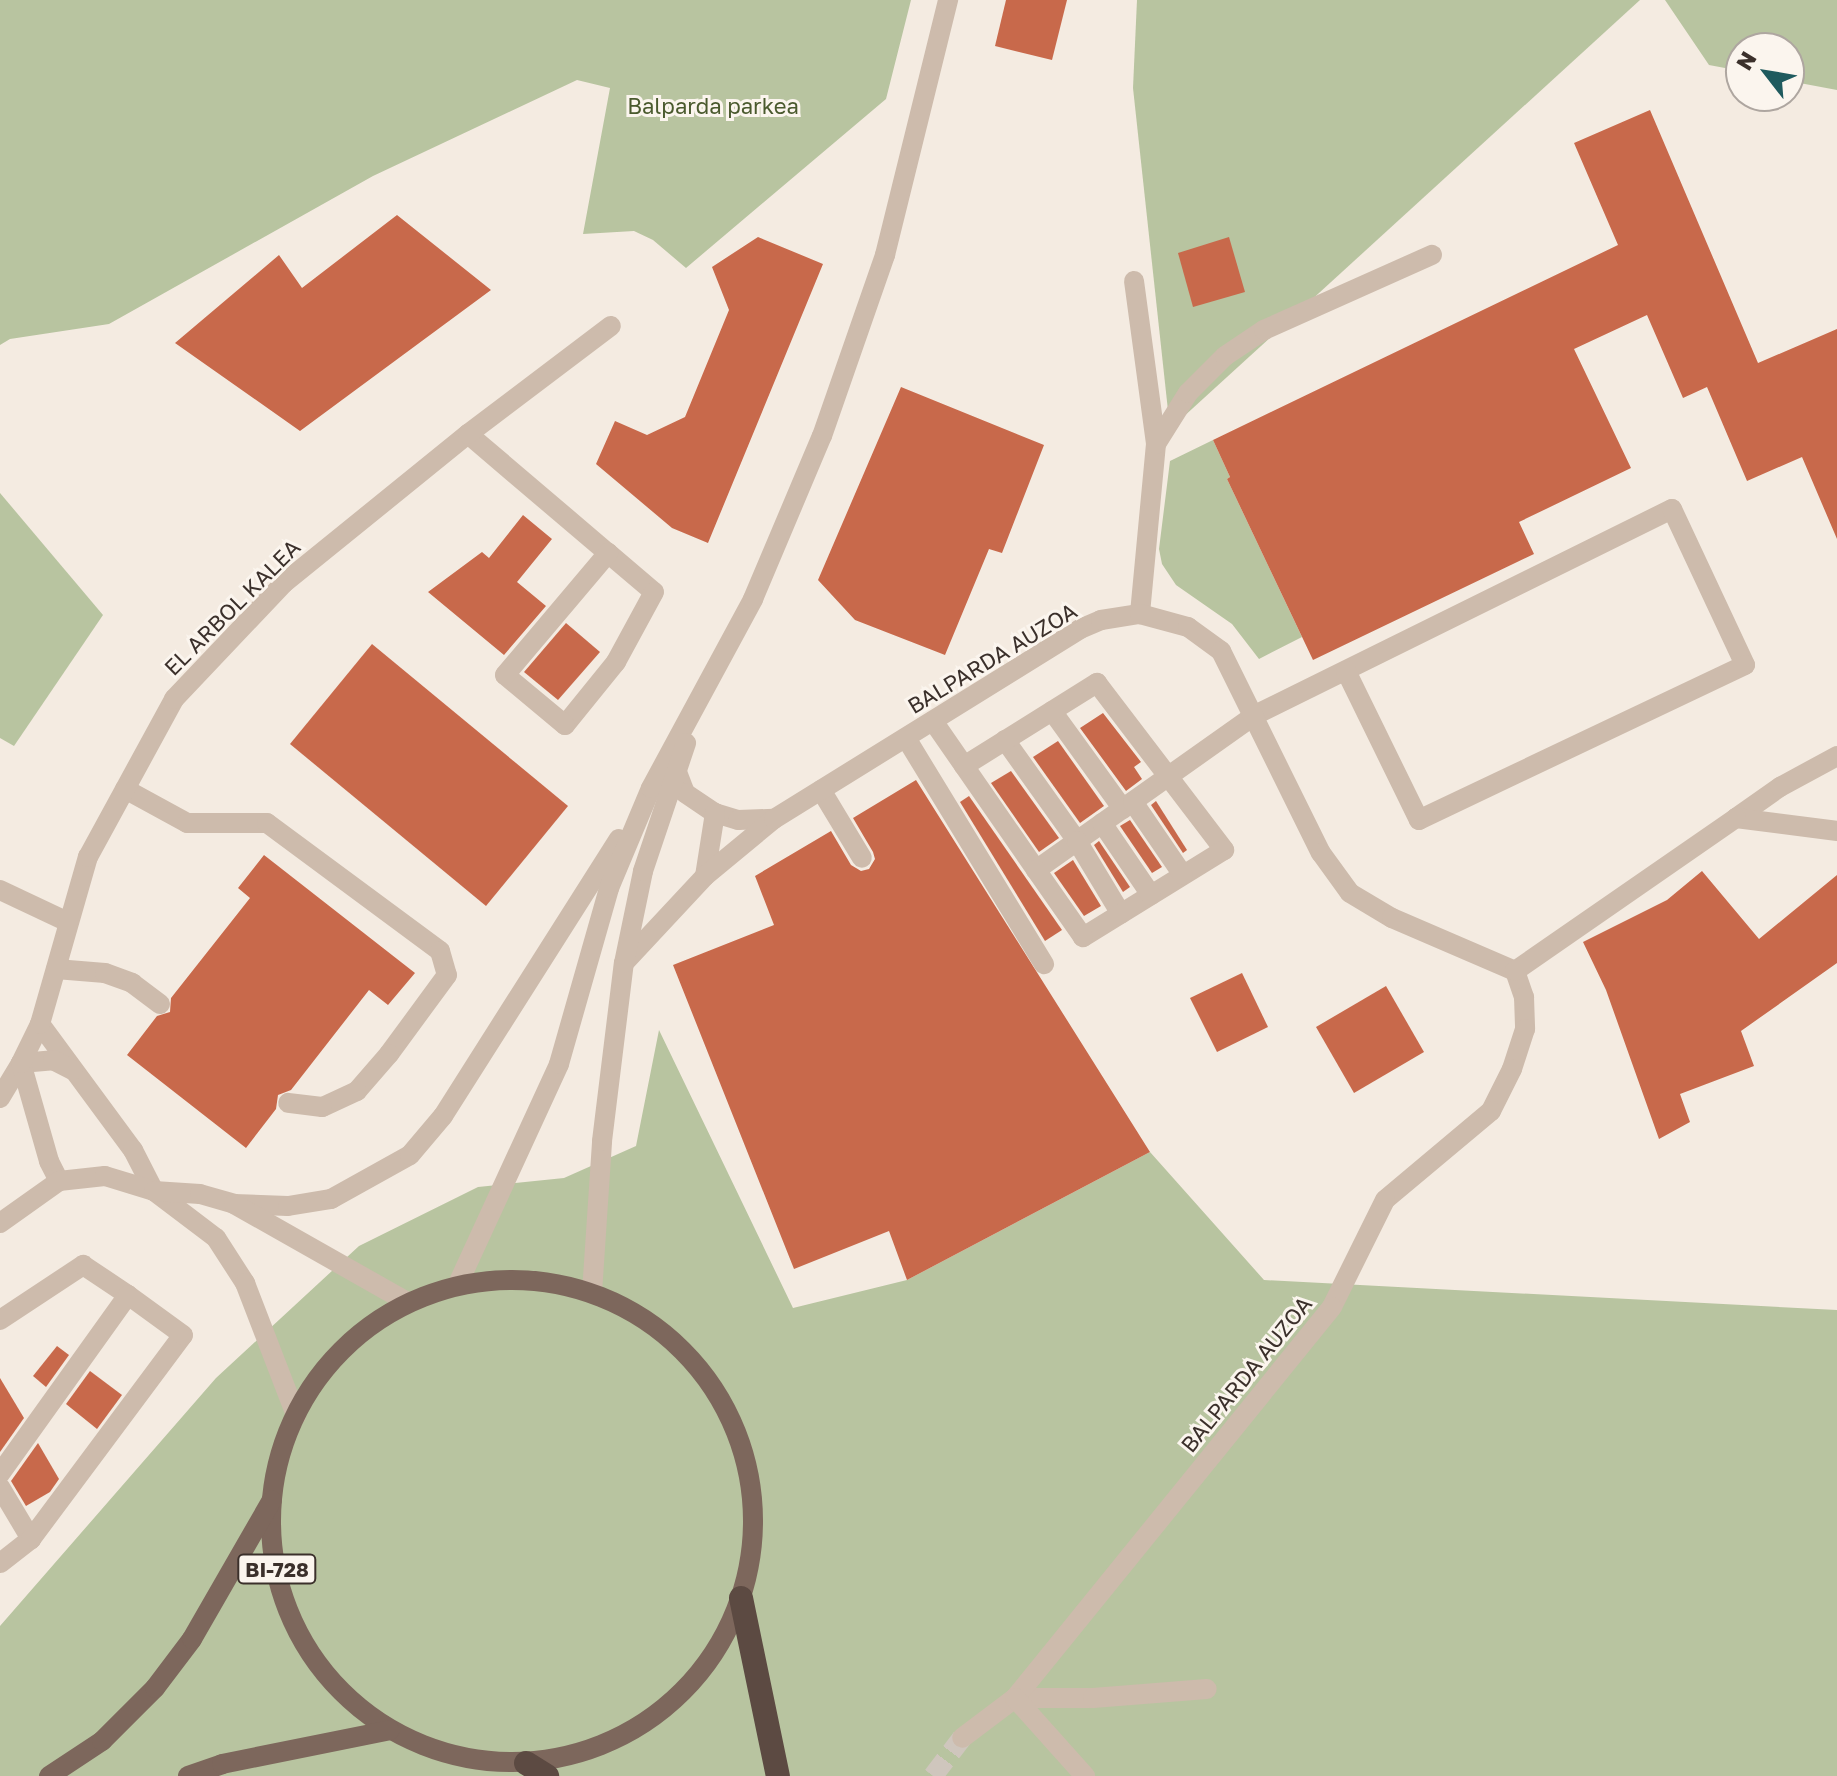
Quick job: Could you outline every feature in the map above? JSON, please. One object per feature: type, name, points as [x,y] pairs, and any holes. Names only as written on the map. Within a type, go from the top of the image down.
[{"type":"highway","points":[[741,1598],[778,1776]]},
{"type":"main road","name":"BI-728","points":[[502,1280],[547,1282],[592,1293],[647,1320],[695,1362],[729,1414],[750,1473],[754,1536],[741,1598],[717,1650],[681,1695],[635,1729],[537,1770],[433,1750],[390,1730],[347,1698],[311,1656],[287,1607],[273,1555],[272,1500],[280,1457],[296,1415],[317,1380],[343,1349],[409,1303],[457,1286],[502,1280]]},
{"type":"main road","name":"BI-728","points":[[49,1776],[102,1741],[155,1688],[192,1639],[272,1500]]},
{"type":"main road","points":[[188,1776],[222,1764],[390,1730]]},
{"type":"street","points":[[234,1204],[288,1206],[331,1199],[367,1182],[410,1155],[443,1116],[651,788],[753,599],[822,436],[885,255],[948,0]]},
{"type":"street","points":[[1156,444],[1188,393],[1225,356],[1264,330],[1432,255]]},
{"type":"street","points":[[1134,281],[1156,444],[1140,614]]},
{"type":"street","name":"EL ARBOL KALEA","points":[[21,1063],[40,1024],[88,857],[174,699],[284,583],[468,434],[611,326]]},
{"type":"street","points":[[468,434],[654,592],[616,662],[565,725],[505,675],[608,553]]},
{"type":"street","points":[[1036,870],[1255,715],[1672,509],[1745,665],[1419,820],[1346,671]]},
{"type":"street","name":"BALPARDA AUZOA","points":[[624,963],[705,876],[774,819],[1080,629],[1101,620],[1140,614],[1172,620],[1210,640],[1230,665],[1321,853],[1350,893],[1392,918],[1515,971],[1524,997],[1525,1029],[1512,1069],[1491,1111],[1385,1200],[1332,1307],[1015,1698],[962,1738]]},
{"type":"street","points":[[933,721],[964,766],[1036,870],[1083,937],[1224,850],[1097,683],[964,766]]},
{"type":"street","points":[[592,1293],[602,1141],[624,963],[643,871],[697,704]]},
{"type":"street","points":[[1052,711],[1183,875]]},
{"type":"street","points":[[906,738],[1044,964]]},
{"type":"street","points":[[1005,740],[1077,841],[1121,914]]},
{"type":"street","points":[[1515,971],[1780,787],[1837,756]]},
{"type":"street","points":[[677,772],[685,793],[715,813],[738,820],[774,819]]},
{"type":"street","points":[[457,1286],[559,1064],[609,888],[651,788]]},
{"type":"street","points":[[125,789],[187,823],[267,823],[440,951],[447,975],[389,1054],[357,1091],[322,1107],[288,1103]]},
{"type":"street","points":[[821,790],[862,858]]},
{"type":"street","points":[[705,876],[715,813]]},
{"type":"street","points":[[1736,818],[1837,831]]},
{"type":"street","points":[[1102,823],[1151,895]]},
{"type":"street","points":[[0,890],[68,922]]},
{"type":"street","points":[[56,969],[105,973],[132,983],[160,1004]]},
{"type":"street","points":[[40,1024],[133,1150],[154,1191],[216,1238],[238,1272],[296,1415]]},
{"type":"street","points":[[21,1063],[53,1060],[73,1070]]},
{"type":"street","points":[[0,1098],[21,1063]]},
{"type":"street","points":[[21,1063],[49,1161],[59,1181]]},
{"type":"street","points":[[0,1223],[59,1181],[105,1176],[154,1191],[200,1194],[234,1204],[409,1303]]},
{"type":"street","points":[[0,1231],[59,1181]]},
{"type":"street","points":[[0,1320],[83,1265],[183,1335],[31,1539],[0,1563]]},
{"type":"street","points":[[0,1474],[128,1295]]},
{"type":"street","points":[[0,1487],[31,1539]]},
{"type":"street","points":[[1015,1698],[1093,1698],[1207,1689]]},
{"type":"street","points":[[1015,1698],[1085,1776]]},
{"type":"green space","name":"Balparda parkea","points":[[0,0],[911,0],[886,99],[686,268],[653,240],[634,231],[583,234],[610,88],[577,80],[373,176],[109,324],[10,339],[0,345]]},
{"type":"green space","points":[[1137,0],[1640,0],[1170,429],[1133,88]]},
{"type":"green space","points":[[1665,0],[1837,0],[1837,90],[1805,84],[1805,32],[1725,32],[1725,68],[1709,65]]},
{"type":"green space","points":[[1213,440],[1230,477],[1227,479],[1302,637],[1259,659],[1232,624],[1176,585],[1162,564],[1159,549],[1170,461]]},
{"type":"green space","points":[[0,493],[103,615],[14,746],[0,738]]},
{"type":"green space","points":[[659,1030],[793,1308],[907,1280],[1150,1152],[1264,1280],[1837,1310],[1837,1776],[0,1776],[0,1626],[216,1378],[359,1246],[478,1187],[564,1178],[636,1146]]},
{"type":"building","points":[[1006,0],[1067,0],[1052,60],[995,46]]},
{"type":"building","points":[[1650,110],[1758,363],[1837,329],[1837,539],[1802,457],[1747,481],[1707,387],[1683,398],[1647,315],[1574,349],[1631,468],[1519,522],[1534,554],[1313,660],[1227,479],[1230,477],[1213,440],[1618,245],[1574,143]]},
{"type":"building","points":[[397,215],[491,290],[300,431],[175,343],[279,255],[302,288]]},
{"type":"building","points":[[758,237],[823,264],[708,543],[672,528],[596,464],[615,421],[647,435],[685,417],[729,310],[712,267]]},
{"type":"building","points":[[1229,237],[1245,292],[1193,307],[1178,253]]},
{"type":"building","points":[[901,387],[1044,445],[1002,553],[989,549],[945,655],[855,620],[818,580]]},
{"type":"building","points":[[523,515],[552,539],[517,582],[546,606],[504,655],[428,592],[482,552],[489,558]]},
{"type":"building","points":[[566,623],[600,652],[558,700],[524,672]]},
{"type":"building","points":[[372,644],[568,806],[486,906],[290,744]]},
{"type":"building","points":[[1103,713],[1141,762],[1134,767],[1142,779],[1126,791],[1080,728]]},
{"type":"building","points":[[1058,741],[1104,806],[1080,823],[1033,757]]},
{"type":"building","points":[[1011,771],[1059,838],[1039,852],[991,783]]},
{"type":"building","points":[[916,780],[1150,1152],[907,1280],[889,1231],[794,1269],[673,965],[774,925],[755,876],[831,831],[851,865],[861,871],[869,869],[875,859],[873,852],[853,818]]},
{"type":"building","points":[[969,796],[1062,930],[1045,941],[960,802]]},
{"type":"building","points":[[1156,801],[1187,850],[1183,853],[1151,805]]},
{"type":"building","points":[[1130,820],[1162,867],[1152,873],[1120,826]]},
{"type":"building","points":[[1099,841],[1130,887],[1123,892],[1094,845]]},
{"type":"building","points":[[264,855],[415,973],[388,1005],[369,990],[291,1090],[278,1095],[276,1109],[246,1148],[127,1055],[157,1016],[170,1012],[171,998],[250,898],[238,888]]},
{"type":"building","points":[[1073,860],[1101,906],[1084,916],[1054,873]]},
{"type":"building","points":[[1702,871],[1759,939],[1837,875],[1837,963],[1741,1031],[1754,1066],[1680,1094],[1690,1122],[1659,1139],[1606,990],[1583,942],[1667,900]]},
{"type":"building","points":[[1242,973],[1268,1027],[1217,1052],[1190,998]]},
{"type":"building","points":[[1386,986],[1424,1052],[1354,1093],[1316,1027]]},
{"type":"building","points":[[57,1346],[69,1355],[46,1387],[33,1376]]},
{"type":"building","points":[[90,1371],[122,1395],[97,1429],[66,1404]]},
{"type":"building","points":[[0,1378],[24,1418],[0,1452]]},
{"type":"building","points":[[38,1443],[59,1479],[50,1492],[26,1506],[11,1481]]},
{"type":"tunnel","points":[[933,1776],[962,1738]]}]
